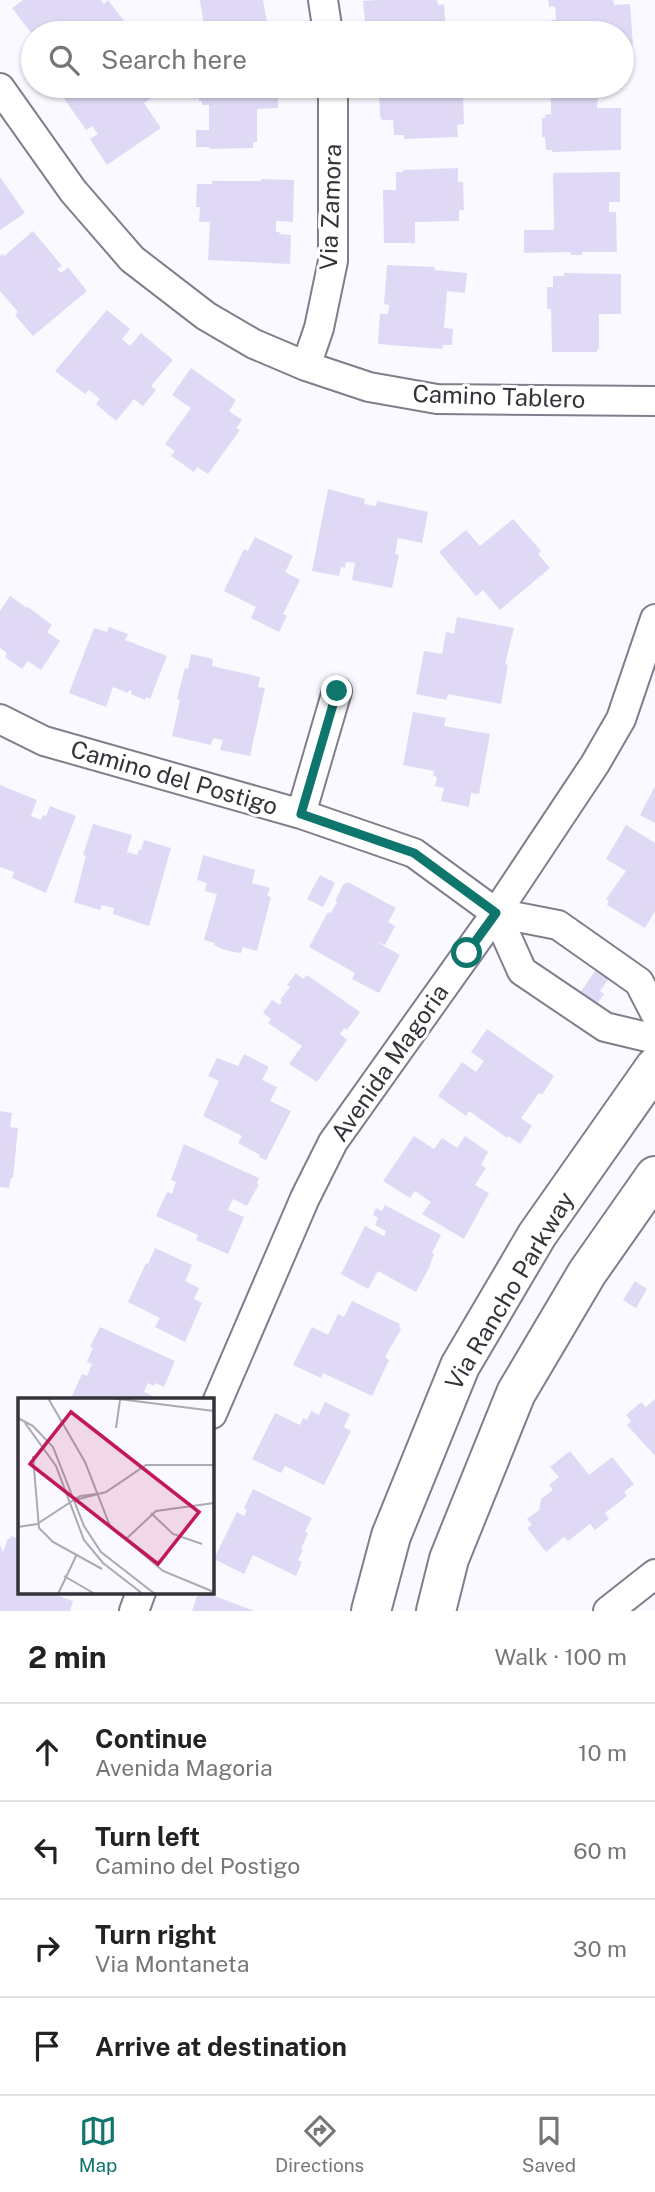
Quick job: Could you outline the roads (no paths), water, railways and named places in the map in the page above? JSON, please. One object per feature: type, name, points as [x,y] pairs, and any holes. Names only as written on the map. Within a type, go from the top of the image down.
[{"type":"main road","name":"Via Rancho Parkway","points":[[372,1611],[391,1536],[460,1366],[537,1235],[655,1067]]},
{"type":"main road","points":[[436,1611],[449,1559],[516,1393],[587,1273],[655,1176]]},
{"type":"street","points":[[323,0],[326,21]]},
{"type":"street","name":"Camino Tablero","points":[[0,88],[73,191],[132,259],[206,316],[254,344],[306,366],[369,387],[437,399],[655,401]]},
{"type":"street","name":"Via Zamora","points":[[306,366],[319,328],[334,261],[333,98]]},
{"type":"street","name":"Avenida Magoria","points":[[214,1409],[305,1198],[333,1142],[496,913],[595,764],[621,719],[655,619]]},
{"type":"street","points":[[301,814],[337,691]]},
{"type":"street","name":"Camino del Postigo","points":[[0,719],[44,741],[301,814],[414,853],[496,913]]},
{"type":"street","points":[[496,913],[558,925],[639,982],[655,1013]]},
{"type":"street","points":[[496,913],[522,971],[605,1027],[655,1039]]},
{"type":"street","points":[[608,1611],[655,1574]]},
{"type":"street","points":[[134,1611],[140,1594]]}]
